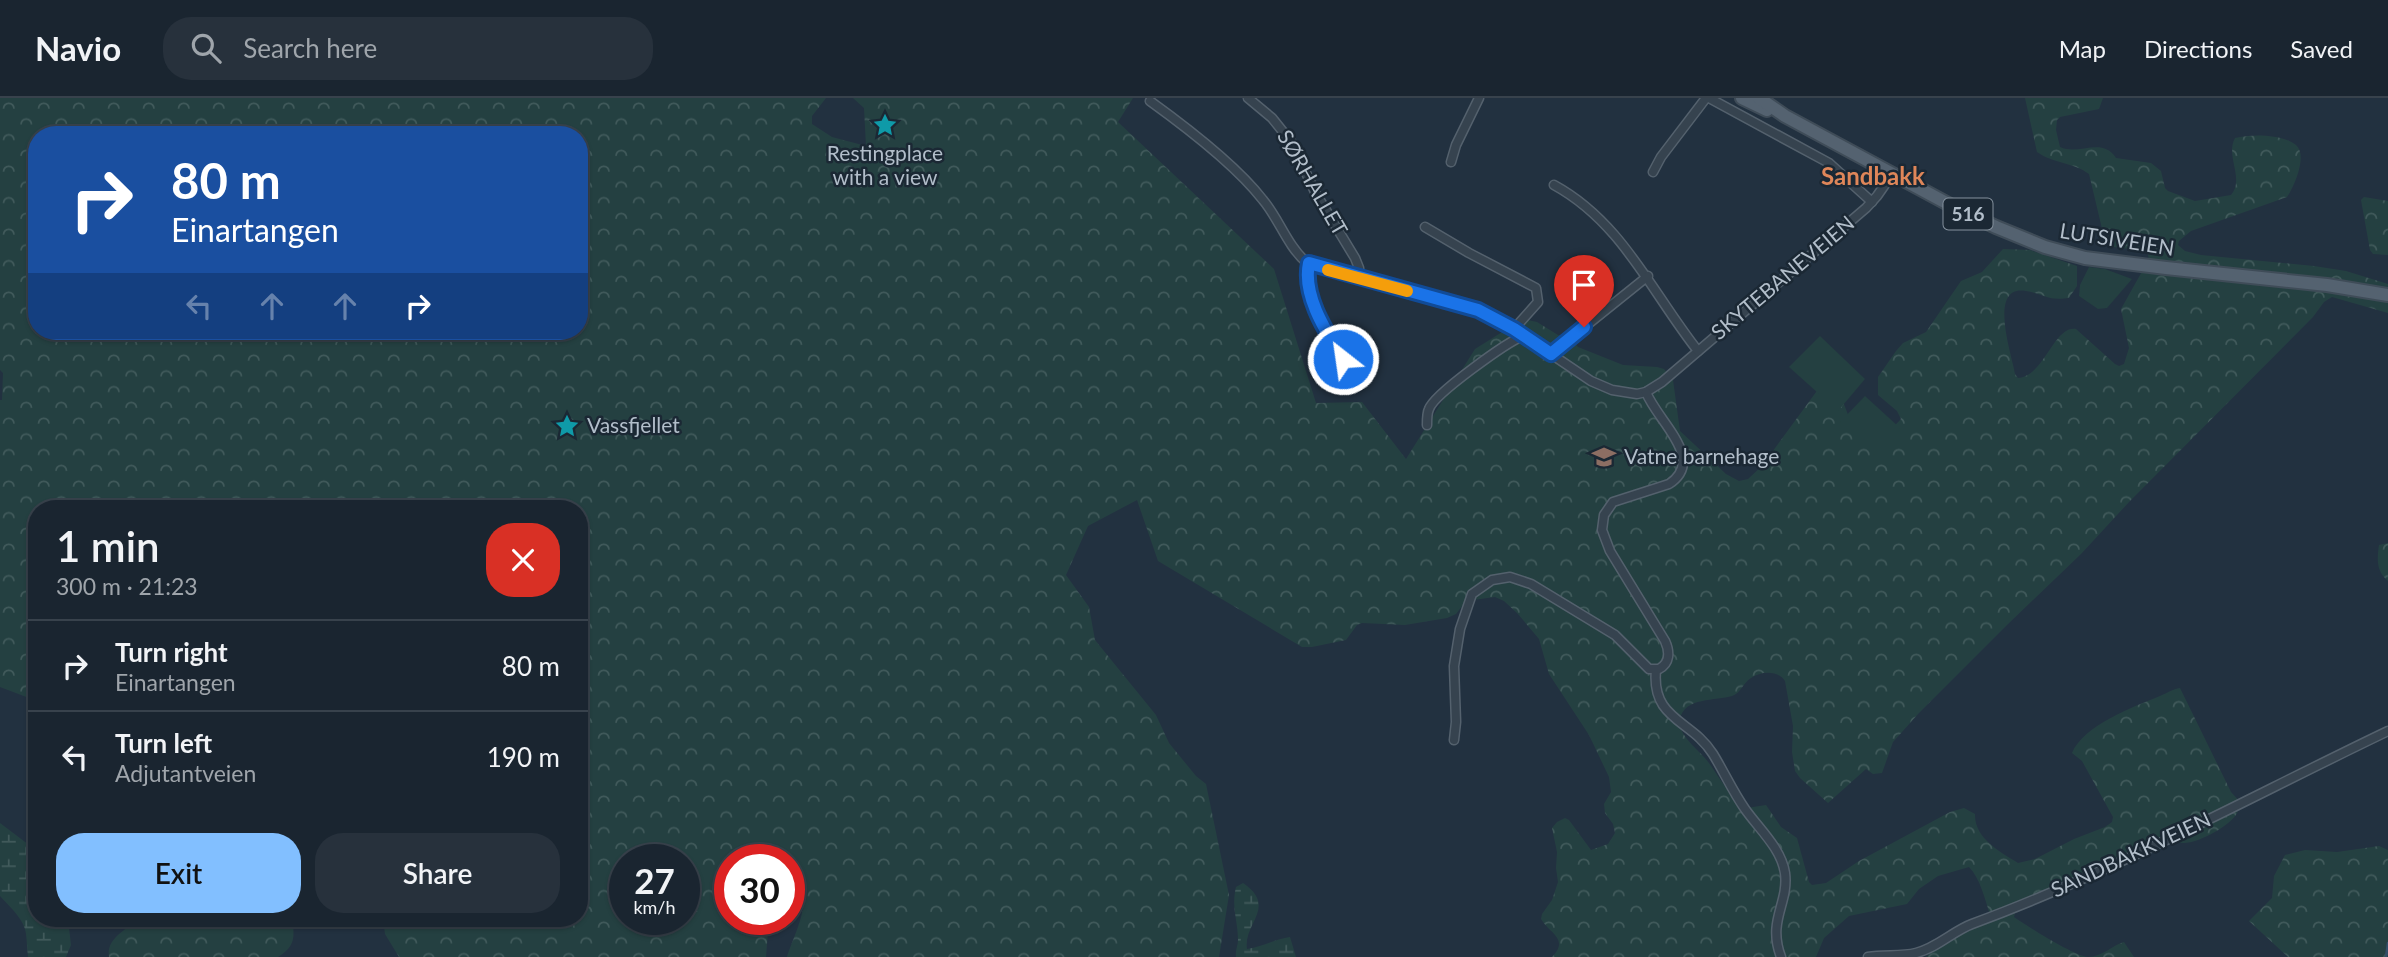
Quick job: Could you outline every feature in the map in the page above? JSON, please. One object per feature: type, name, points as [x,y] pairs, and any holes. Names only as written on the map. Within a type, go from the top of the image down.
[{"type":"main road","name":"LUTSIVEIEN","points":[[1742,98],[1785,116]]},
{"type":"main road","name":"LUTSIVEIEN","points":[[1759,98],[1785,116],[1996,227],[2065,253],[2388,295]]},
{"type":"street","name":"SØRHALLET","points":[[1248,98],[1272,118],[1297,150],[1315,192],[1355,258],[1360,278]]},
{"type":"street","points":[[1451,162],[1455,145],[1479,98]]},
{"type":"street","points":[[1653,172],[1661,157],[1707,98],[1819,156],[1849,179],[1872,202]]},
{"type":"street","points":[[1150,101],[1213,150],[1255,190],[1300,256],[1309,263],[1478,310],[1514,329],[1604,388],[1625,394],[1646,392],[1656,413],[1682,449],[1684,468],[1676,480],[1664,487],[1613,502],[1604,515],[1602,530],[1609,551],[1667,646],[1668,660],[1663,667],[1649,669],[1615,635],[1531,584],[1510,577],[1492,580],[1472,594],[1460,629],[1454,666],[1454,740]]},
{"type":"street","name":"SKYTEBANEVEIEN","points":[[1646,392],[1662,383],[1872,202],[1893,173]]},
{"type":"street","name":"SKYTEBANEVEIEN","points":[[1554,185],[1592,211],[1624,246],[1648,276],[1698,351]]},
{"type":"street","points":[[1425,227],[1536,288],[1538,302],[1514,329]]},
{"type":"street","points":[[1309,263],[1308,278],[1315,306],[1351,374]]},
{"type":"street","points":[[1551,354],[1648,276]]},
{"type":"street","points":[[1427,425],[1429,407],[1440,396],[1502,347],[1523,336]]},
{"type":"street","points":[[1656,670],[1655,690],[1660,703],[1671,716],[1705,743],[1780,859],[1785,883],[1775,935],[1781,957]]},
{"type":"street","name":"SANDBAKKVEIEN","points":[[1868,957],[1917,953],[1941,943],[1965,927],[2018,907],[2197,827],[2388,731]]},
{"type":"green space","points":[[0,98],[826,98],[812,116],[812,124],[832,137],[866,146],[864,108],[853,98],[1133,98],[1118,122],[1274,269],[1316,403],[1362,402],[1406,459],[1475,349],[1523,319],[1537,322],[1572,340],[1578,347],[1623,365],[1664,369],[1673,380],[1680,431],[1726,474],[1739,481],[1748,479],[1762,466],[1819,388],[1842,399],[1850,420],[1881,440],[1901,419],[1897,411],[1878,395],[1878,377],[1903,343],[1926,332],[1961,281],[1982,272],[2003,249],[2030,250],[2077,266],[2077,286],[2069,298],[2051,298],[2026,291],[2014,292],[2007,298],[2007,338],[2018,378],[2035,369],[2061,335],[2068,330],[2076,329],[2115,364],[2124,364],[2129,348],[2121,309],[2149,259],[2147,251],[2114,247],[2105,241],[2089,174],[2037,152],[2025,98],[2103,98],[2099,109],[2060,117],[2057,120],[2060,147],[2104,148],[2116,158],[2151,163],[2161,171],[2168,191],[2195,201],[2231,195],[2235,189],[2236,175],[2232,152],[2235,138],[2267,136],[2290,141],[2296,145],[2301,156],[2296,179],[2287,197],[2191,231],[2178,245],[2185,251],[2201,255],[2314,266],[2346,271],[2388,284],[2388,313],[2332,297],[2324,302],[2313,317],[2081,554],[1919,713],[1893,742],[1882,773],[1873,774],[1866,769],[1828,803],[1800,778],[1795,771],[1792,752],[1793,726],[1785,681],[1774,673],[1755,676],[1735,695],[1694,703],[1683,712],[1680,719],[1682,731],[1731,793],[1747,808],[1766,805],[1781,827],[1797,838],[1812,885],[1826,883],[1859,861],[1950,812],[1964,808],[1975,814],[1983,837],[2018,863],[2035,859],[2105,827],[2112,822],[2113,817],[2082,761],[2072,753],[2078,743],[2098,726],[2123,711],[2180,688],[2231,792],[2240,802],[2238,811],[2227,824],[2210,835],[2192,842],[2157,847],[2015,913],[2014,917],[2039,933],[2072,952],[2088,957],[1926,957],[1990,915],[1979,883],[1969,867],[1938,876],[1919,889],[1907,904],[1849,916],[1824,938],[1816,957],[1552,957],[1557,951],[1559,941],[1541,919],[1558,882],[1557,852],[1552,828],[1565,818],[1591,850],[1608,844],[1615,833],[1613,824],[1605,813],[1604,804],[1611,792],[1609,777],[1589,735],[1549,674],[1539,639],[1518,614],[1504,601],[1495,597],[1473,600],[1465,602],[1456,614],[1447,618],[1405,625],[1362,623],[1357,625],[1346,640],[1302,647],[1158,561],[1137,500],[1088,526],[1066,575],[1089,607],[1095,640],[1156,715],[1169,743],[1206,784],[1229,895],[1219,957],[787,957],[795,935],[805,935],[805,844],[714,844],[714,935],[768,935],[766,957],[399,957],[385,934],[384,927],[588,927],[588,500],[28,500],[28,698],[0,687]]},
{"type":"green space","points":[[2364,197],[2388,201],[2388,255],[2373,254],[2370,250],[2361,200]]},
{"type":"green space","points":[[2089,267],[2105,269],[2132,279],[2107,308],[2098,309],[2079,296],[2080,285]]},
{"type":"green space","points":[[1820,336],[1865,379],[1838,411],[1789,367]]},
{"type":"green space","points":[[1865,396],[1900,428],[1874,455],[1840,422]]},
{"type":"green space","points":[[2388,543],[2388,581],[2379,569],[2378,560],[2379,545]]},
{"type":"green space","points":[[0,823],[28,844],[28,927],[69,927],[71,945],[66,957],[28,957],[23,924],[0,896]]},
{"type":"green space","points":[[2379,846],[2388,850],[2388,957],[2288,957],[2249,921],[2272,898],[2274,876],[2285,855],[2305,850],[2337,852]]},
{"type":"green space","points":[[1243,883],[1253,892],[1259,908],[1247,940],[1247,949],[1290,937],[1296,957],[1236,957],[1238,940],[1235,894],[1236,887]]},
{"type":"green space","points":[[128,927],[292,927],[293,936],[291,945],[278,957],[109,957],[111,944]]},
{"type":"green space","points":[[2124,942],[2134,957],[2088,957]]},
{"type":"waterway","points":[[2386,957],[2388,943]]},
{"type":"slow traffic","points":[[1328,270],[1407,291]]},
{"type":"place","name":"Restingplace with a view","points":[[885,125]]},
{"type":"place","name":"Vassfjellet","points":[[567,426]]},
{"type":"place","name":"Vatne barnehage","points":[[1604,457]]},
{"type":"district","name":"Sandbakk","points":[[1873,177]]},
{"type":"route","points":[[1343,359],[1315,306],[1308,278],[1309,263],[1478,310],[1514,329],[1551,354],[1584,327]]}]
